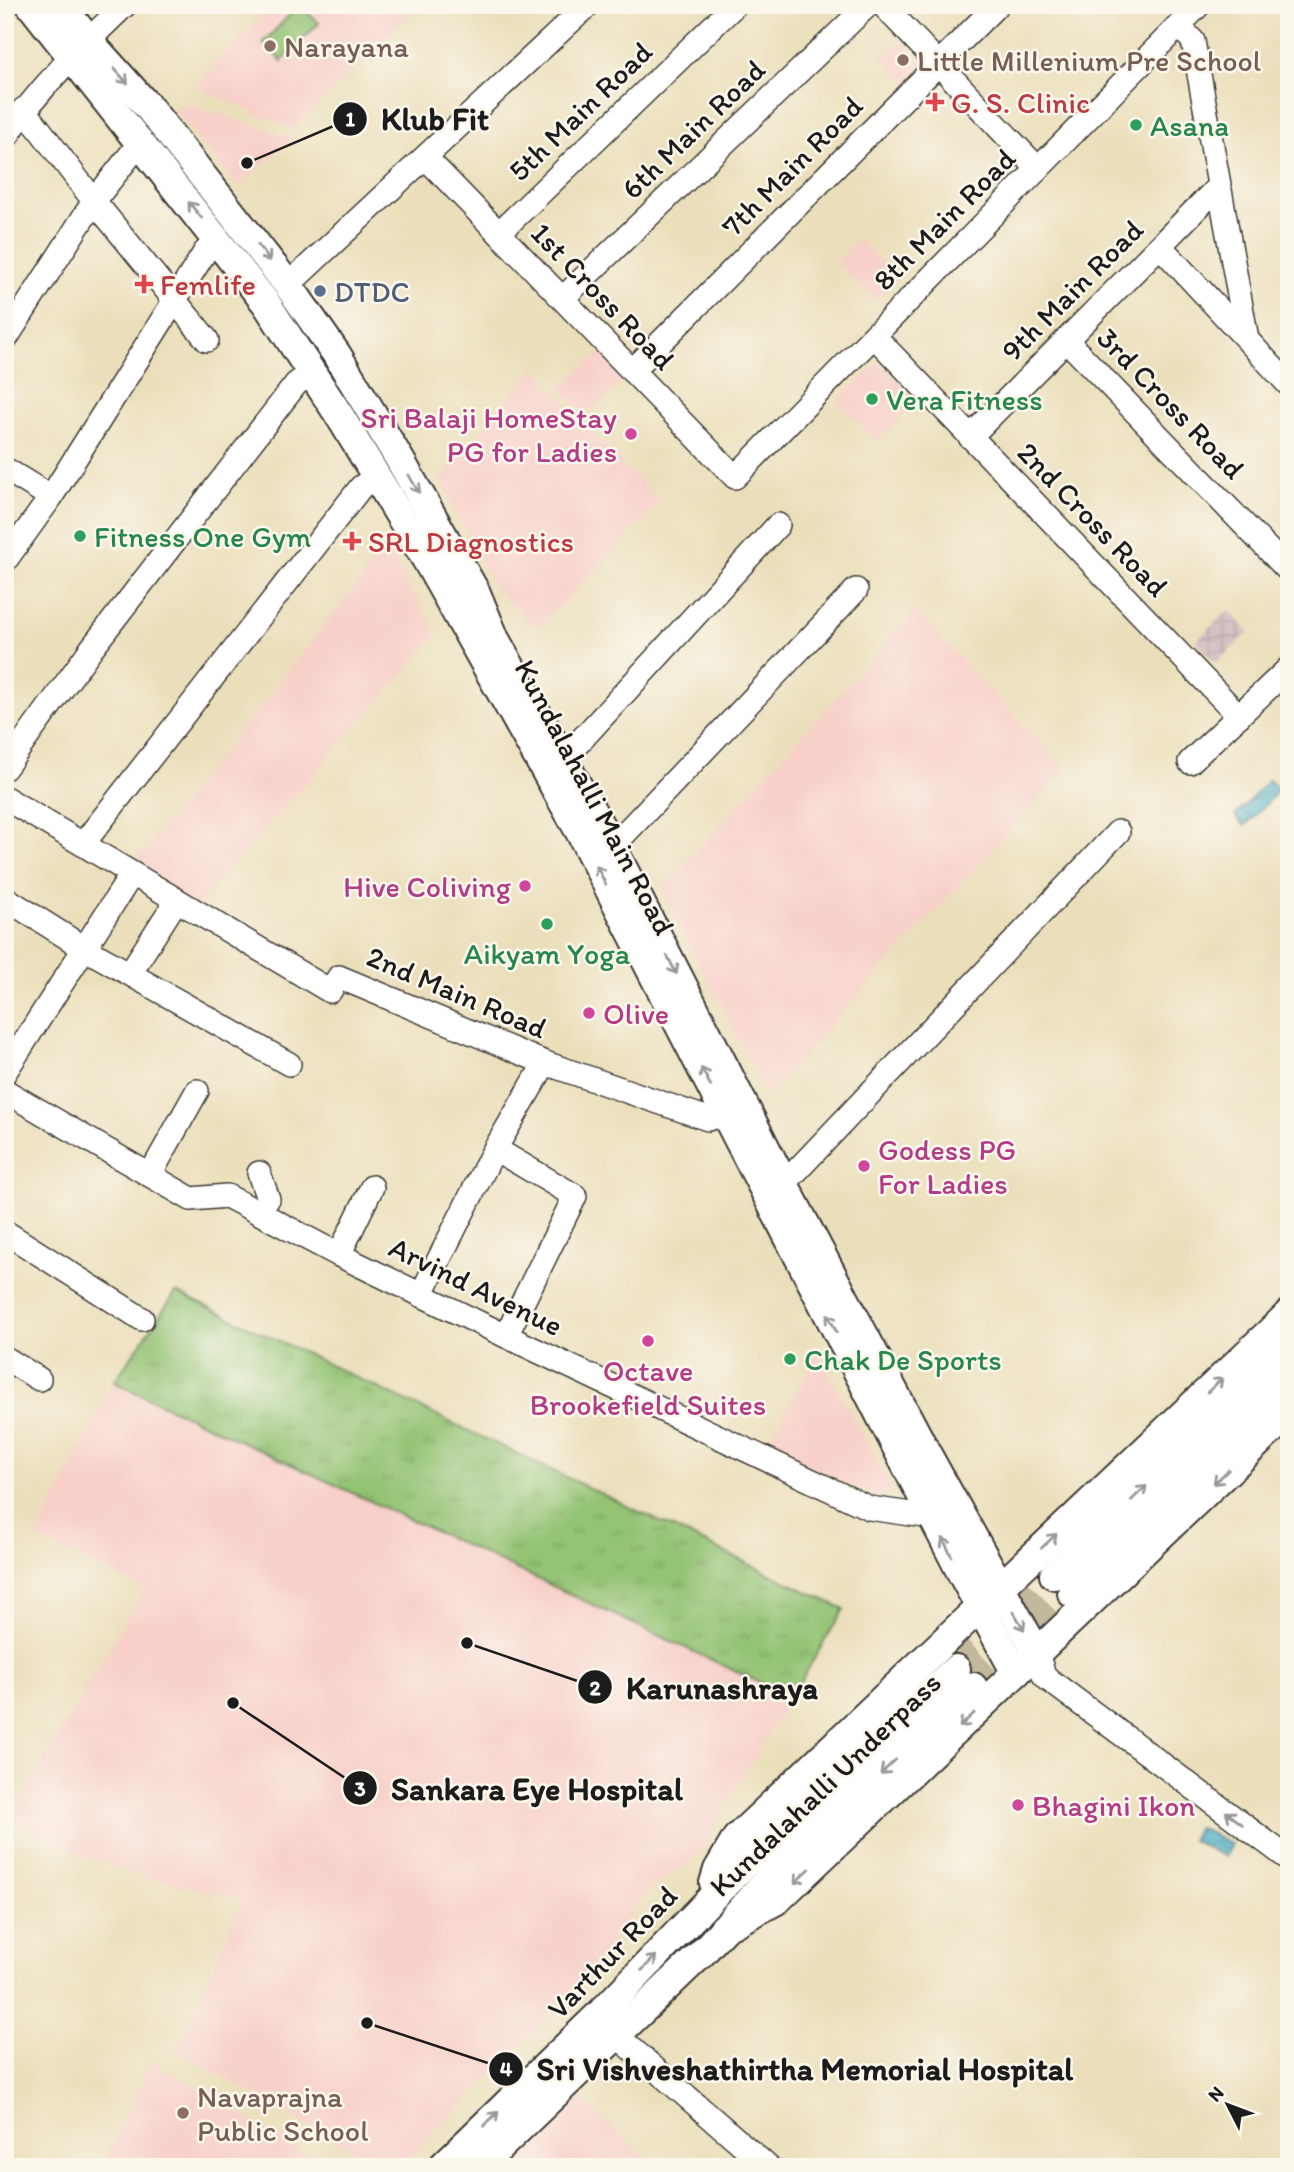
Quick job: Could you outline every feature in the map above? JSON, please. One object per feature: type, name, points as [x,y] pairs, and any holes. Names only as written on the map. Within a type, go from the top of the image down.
[{"type":"main road","name":"Kundalahalli Main Road","points":[[31,5],[150,109],[288,285],[337,355],[400,460],[476,593],[495,639],[612,847],[784,1184],[1000,1588],[1026,1671]]},
{"type":"main road","name":"Kundalahalli Main Road","points":[[61,5],[80,48],[142,144],[266,303],[312,372],[457,612],[573,820],[932,1517],[971,1615],[1026,1671]]},
{"type":"main road","points":[[1000,1588],[1289,1314]]},
{"type":"main road","points":[[1289,1348],[1063,1584],[1289,1382]]},
{"type":"main road","points":[[723,1929],[777,1900],[1026,1671],[1289,1413]]},
{"type":"main road","points":[[708,1901],[718,1870],[737,1838],[971,1615]]},
{"type":"main road","name":"Kundalahalli Underpass","points":[[708,1901],[751,1857],[964,1678],[769,1878],[723,1929]]},
{"type":"main road","name":"Varthur Road","points":[[442,2167],[602,2012],[708,1901]]},
{"type":"main road","name":"Varthur Road","points":[[480,2167],[703,1952],[723,1929]]},
{"type":"street","points":[[5,139],[24,109],[80,48],[125,5]]},
{"type":"street","points":[[288,285],[588,5]]},
{"type":"street","name":"5th Main Road","points":[[499,233],[735,5]]},
{"type":"street","name":"6th Main Road","points":[[563,298],[868,5]]},
{"type":"street","points":[[883,5],[1038,169]]},
{"type":"street","name":"7th Main Road","points":[[632,371],[997,5]]},
{"type":"street","name":"8th Main Road","points":[[735,477],[1199,5]]},
{"type":"street","points":[[1179,26],[1193,41],[1247,339]]},
{"type":"street","points":[[24,109],[94,201],[207,340]]},
{"type":"street","points":[[5,340],[94,201],[142,144]]},
{"type":"street","name":"1st Cross Road","points":[[426,158],[735,477]]},
{"type":"street","name":"9th Main Road","points":[[970,437],[1218,187]]},
{"type":"street","points":[[5,561],[51,497],[205,252],[218,240]]},
{"type":"street","points":[[1160,246],[1289,384]]},
{"type":"street","name":"2nd Cross Road","points":[[874,336],[1239,716]]},
{"type":"street","name":"3rd Cross Road","points":[[1066,340],[1289,571]]},
{"type":"street","points":[[5,768],[91,649],[296,384],[312,372]]},
{"type":"street","points":[[5,468],[51,497]]},
{"type":"street","points":[[83,844],[361,487],[376,477]]},
{"type":"street","points":[[562,758],[778,525]]},
{"type":"street","points":[[612,847],[856,590]]},
{"type":"street","points":[[1190,762],[1289,668]]},
{"type":"street","name":"2nd Main Road","points":[[5,798],[330,991],[339,977],[545,1063],[708,1119],[725,1114]]},
{"type":"street","points":[[784,1184],[1118,832]]},
{"type":"street","points":[[5,1072],[132,874]]},
{"type":"street","points":[[5,898],[85,948],[289,1064]]},
{"type":"street","points":[[130,973],[176,901]]},
{"type":"street","points":[[421,1295],[495,1149],[545,1063]]},
{"type":"street","name":"Arvind Avenue","points":[[5,1091],[191,1199],[227,1196],[421,1295],[869,1508],[932,1517]]},
{"type":"street","points":[[150,1175],[197,1091]]},
{"type":"street","points":[[495,1149],[575,1196],[506,1336]]},
{"type":"street","points":[[258,1212],[268,1199],[259,1173]]},
{"type":"street","points":[[339,1255],[372,1187]]},
{"type":"street","points":[[5,1232],[142,1319]]},
{"type":"street","points":[[5,1358],[39,1379]]},
{"type":"street","points":[[1026,1671],[1289,1859]]},
{"type":"street","points":[[616,2035],[768,2167]]},
{"type":"shaded area","points":[[272,5],[418,5],[293,130],[195,86]]},
{"type":"shaded area","name":"Little Millenium Pre School","points":[[901,39],[925,63],[906,82],[881,58]]},
{"type":"shaded area","points":[[185,103],[294,138],[237,187],[175,111]]},
{"type":"shaded area","points":[[859,240],[898,278],[875,301],[836,263]]},
{"type":"shaded area","points":[[602,350],[627,377],[586,415],[560,388]]},
{"type":"shaded area","points":[[879,361],[918,401],[877,442],[837,401]]},
{"type":"shaded area","points":[[535,368],[612,453],[661,502],[537,629],[492,586],[440,480]]},
{"type":"shaded area","points":[[387,547],[437,635],[197,906],[131,868]]},
{"type":"shaded area","points":[[1229,610],[1249,632],[1216,663],[1196,641]]},
{"type":"shaded area","points":[[915,611],[1065,769],[768,1095],[661,890]]},
{"type":"shaded area","points":[[818,1354],[892,1488],[878,1497],[856,1490],[768,1443]]},
{"type":"shaded area","points":[[114,1382],[791,1697],[715,1822],[706,1850],[649,1890],[570,1997],[399,2167],[380,2167],[178,2050],[242,1899],[143,1877],[92,1859],[54,1843],[10,1817],[144,1589],[36,1538]]},
{"type":"shaded area","name":"Navaprajna Public School","points":[[152,2060],[328,2167],[102,2167]]},
{"type":"shaded area","points":[[580,2098],[656,2167],[510,2167]]},
{"type":"green space","points":[[299,5],[319,23],[282,61],[263,43]]},
{"type":"green space","points":[[176,1292],[844,1609],[791,1697],[114,1382]]},
{"type":"water","points":[[1269,780],[1279,790],[1245,826],[1235,816]]},
{"type":"water","points":[[1198,1827],[1231,1844],[1225,1857],[1191,1840]]},
{"type":"tunnel","points":[[956,1669],[1054,1575]]},
{"type":"tunnel","points":[[973,1687],[1072,1593]]},
{"type":"place","name":"Narayana","points":[[270,46]]},
{"type":"place","name":"Little Millenium Pre School","points":[[903,60]]},
{"type":"place","name":"G. S. Clinic","points":[[935,102]]},
{"type":"place","name":"Asana","points":[[1136,125]]},
{"type":"place","name":"Klub Fit","points":[[247,163]]},
{"type":"place","name":"Femlife","points":[[144,284]]},
{"type":"place","name":"DTDC","points":[[320,291]]},
{"type":"place","name":"Vera Fitness","points":[[872,399]]},
{"type":"place","name":"Sri Balaji HomeStay PG for Ladies","points":[[631,434]]},
{"type":"place","name":"Fitness One Gym","points":[[80,536]]},
{"type":"place","name":"SRL Diagnostics","points":[[352,541]]},
{"type":"place","name":"Hive Coliving","points":[[525,886]]},
{"type":"place","name":"Aikyam Yoga","points":[[547,924]]},
{"type":"place","name":"Olive","points":[[589,1013]]},
{"type":"place","name":"Godess PG For Ladies","points":[[864,1166]]},
{"type":"place","name":"Octave Brookefield Suites","points":[[648,1341]]},
{"type":"place","name":"Chak De Sports","points":[[790,1359]]},
{"type":"place","name":"Karunashraya","points":[[467,1643]]},
{"type":"place","name":"Sankara Eye Hospital","points":[[233,1703]]},
{"type":"place","name":"Bhagini Ikon","points":[[1018,1805]]},
{"type":"place","name":"Sri Vishveshathirtha Memorial Hospital","points":[[367,2023]]},
{"type":"place","name":"Navaprajna Public School","points":[[183,2113]]}]
